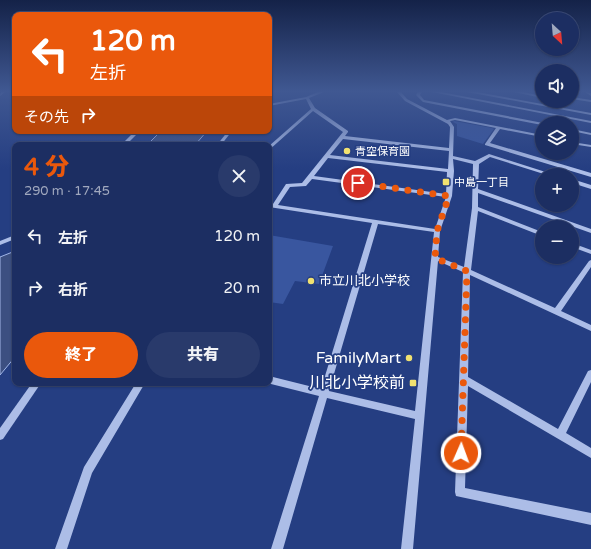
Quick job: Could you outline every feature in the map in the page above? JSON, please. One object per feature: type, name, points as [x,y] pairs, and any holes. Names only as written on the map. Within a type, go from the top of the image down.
[{"type":"street","points":[[272,146],[304,118]]},
{"type":"street","points":[[325,118],[346,132],[312,177],[304,185],[288,185],[272,205],[437,231]]},
{"type":"street","points":[[407,549],[437,231],[449,196],[451,171],[452,125],[440,118]]},
{"type":"street","points":[[509,118],[535,123]]},
{"type":"street","points":[[568,118],[591,122]]},
{"type":"street","points":[[446,121],[455,119],[535,135]]},
{"type":"street","points":[[499,128],[487,144],[591,175]]},
{"type":"street","points":[[579,131],[591,134]]},
{"type":"street","points":[[126,142],[135,134]]},
{"type":"street","points":[[221,142],[228,134]]},
{"type":"street","points":[[341,137],[451,153],[476,163]]},
{"type":"street","points":[[579,143],[591,146]]},
{"type":"street","points":[[476,163],[489,155],[535,170]]},
{"type":"street","points":[[327,156],[451,171]]},
{"type":"street","points":[[476,163],[476,208],[467,271],[465,380],[460,492],[591,519]]},
{"type":"street","points":[[312,177],[449,196]]},
{"type":"street","points":[[579,183],[591,187]]},
{"type":"street","points":[[475,190],[591,231]]},
{"type":"street","points":[[476,208],[535,231]]},
{"type":"street","points":[[277,549],[376,221]]},
{"type":"street","points":[[0,243],[12,238]]},
{"type":"street","points":[[579,248],[591,252]]},
{"type":"street","points":[[435,258],[467,271],[591,328]]},
{"type":"street","points":[[557,312],[591,262]]},
{"type":"street","points":[[560,435],[591,374]]},
{"type":"street","points":[[465,380],[591,453]]},
{"type":"street","points":[[272,381],[420,416]]},
{"type":"street","points":[[0,436],[35,386]]},
{"type":"street","points":[[61,549],[88,471],[140,386]]},
{"type":"shaded area","points":[[453,122],[494,129],[483,144],[457,136],[457,124]]},
{"type":"shaded area","points":[[158,134],[204,134],[198,142],[150,142]]},
{"type":"shaded area","points":[[272,236],[333,246],[319,284],[295,281],[283,304],[272,302]]},
{"type":"shaded area","points":[[12,252],[12,361],[0,375],[0,257]]},
{"type":"place","name":"青空保育園","points":[[347,151]]},
{"type":"place","name":"中島一丁目","points":[[446,182]]},
{"type":"place","name":"市立川北小学校","points":[[311,281]]},
{"type":"place","name":"FamilyMart","points":[[409,358]]},
{"type":"place","name":"川北小学校前","points":[[413,383]]},
{"type":"route","points":[[358,183],[449,196],[438,226],[435,258],[467,271],[465,380],[461,453]]}]
